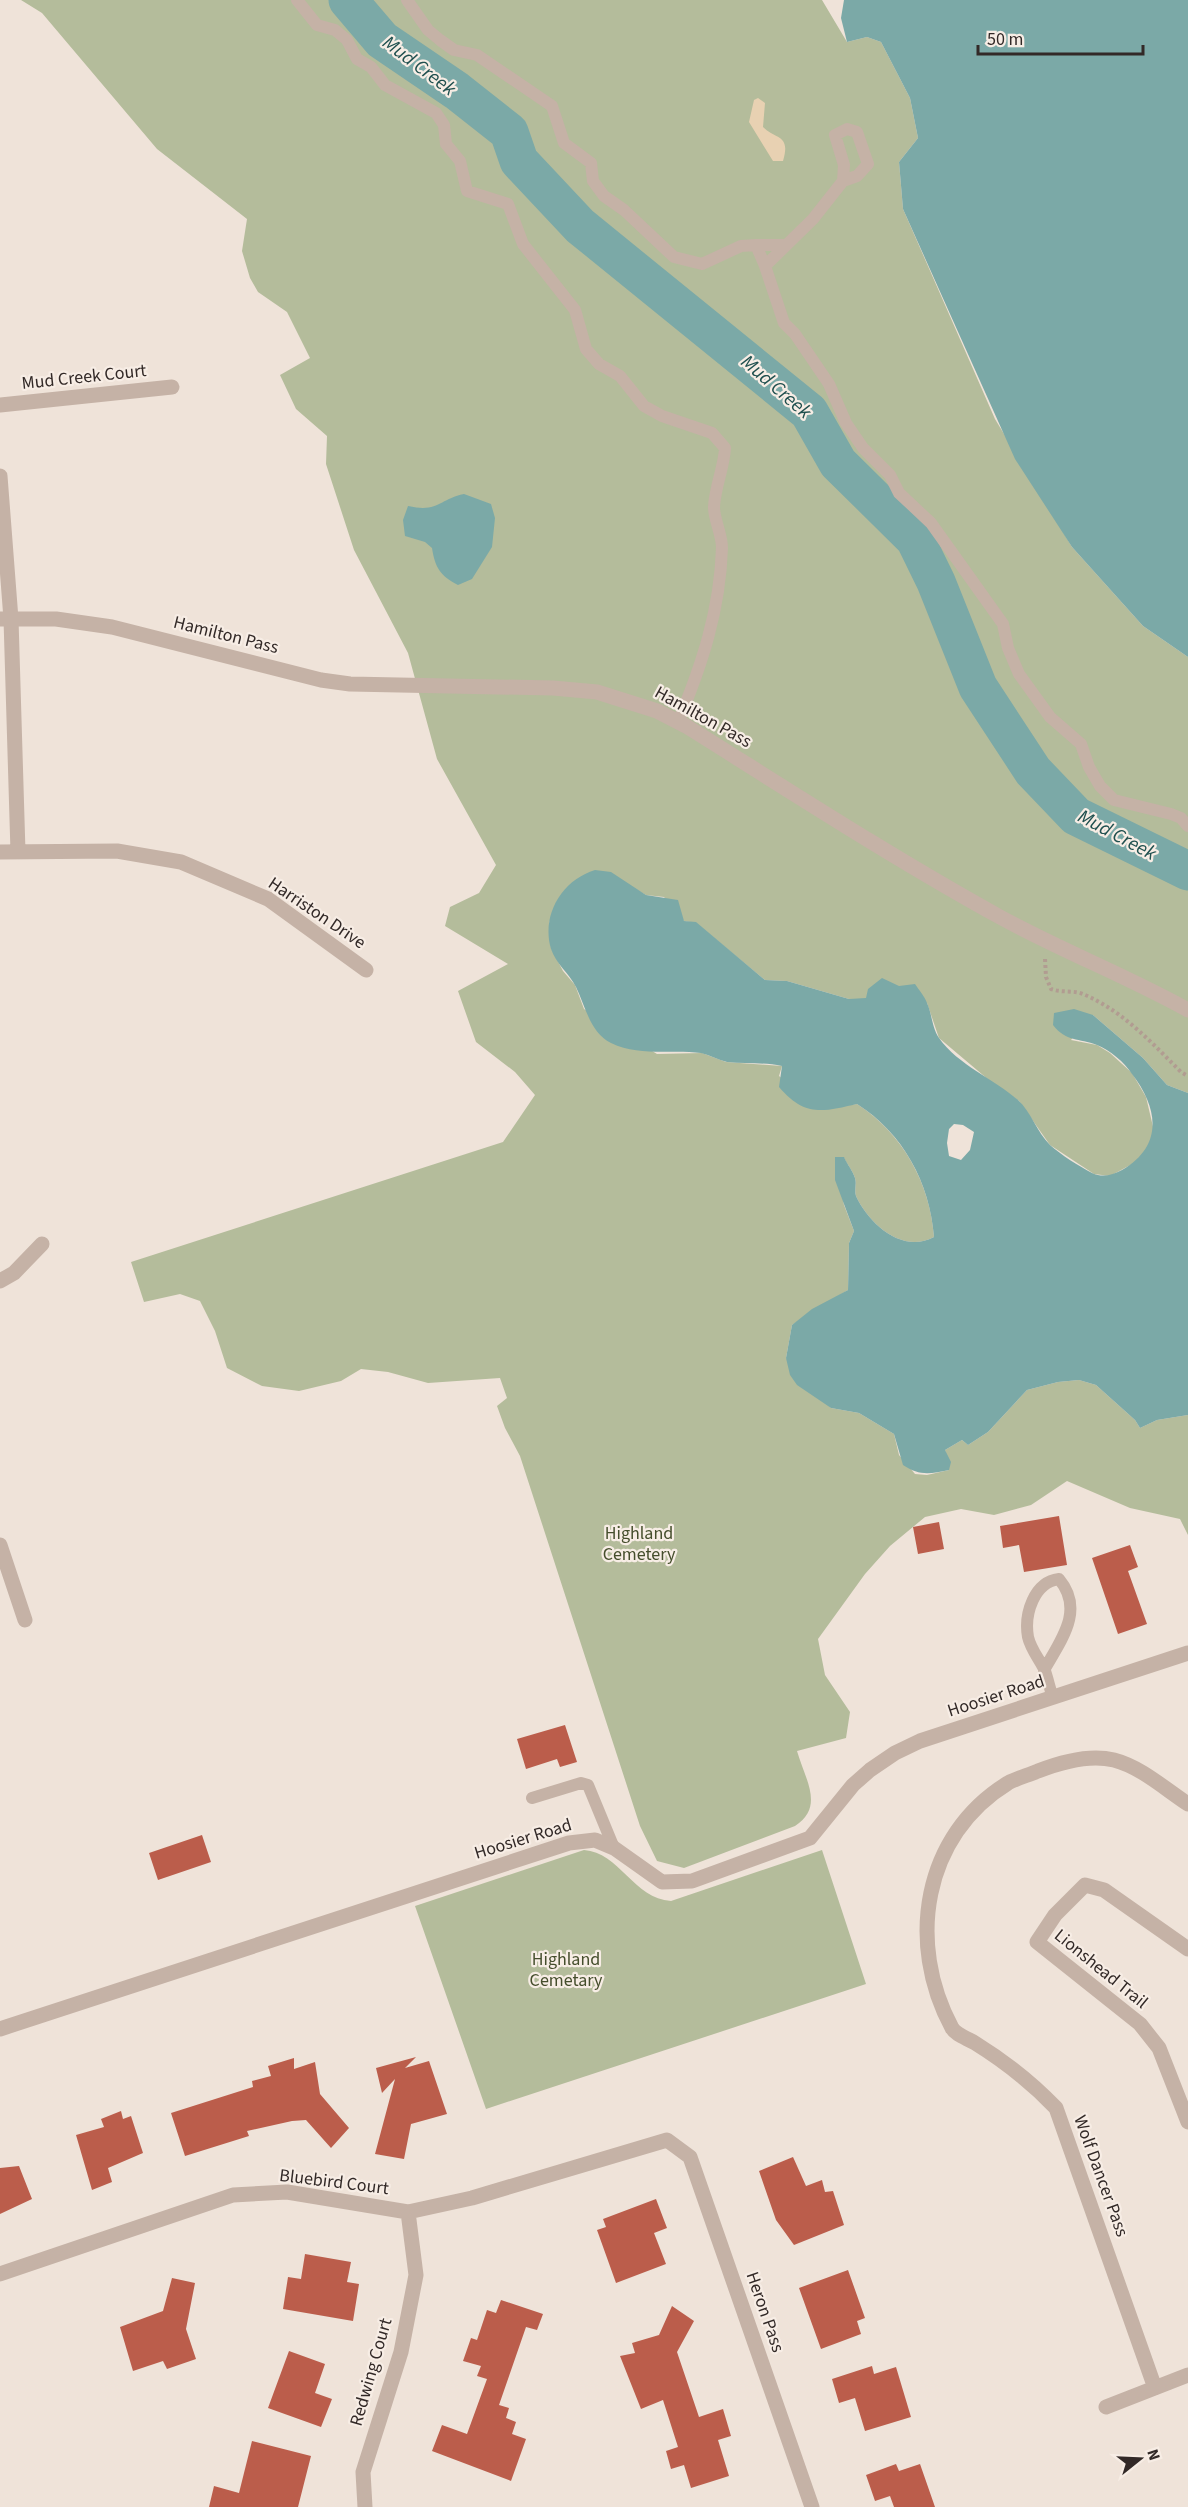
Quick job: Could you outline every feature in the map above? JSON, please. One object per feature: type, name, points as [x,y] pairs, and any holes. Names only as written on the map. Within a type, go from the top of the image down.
[{"type":"street","name":"Mud Creek Court","points":[[0,405],[172,387]]},
{"type":"street","points":[[0,476],[18,852]]},
{"type":"street","name":"Hamilton Pass","points":[[6,619],[56,619],[112,627],[321,680],[350,684],[553,688],[597,692],[657,711],[904,862],[1002,918],[1150,988],[1188,1010]]},
{"type":"street","name":"Harriston Drive","points":[[0,852],[117,851],[181,862],[268,899],[366,970]]},
{"type":"street","points":[[0,1281],[14,1273],[42,1244]]},
{"type":"street","points":[[0,1545],[25,1620]]},
{"type":"street","name":"Hoosier Road","points":[[0,2029],[569,1843],[595,1840],[614,1848],[662,1881],[692,1881],[810,1838],[853,1785],[895,1753],[920,1741],[1188,1653]]},
{"type":"street","name":"Wolf Dancer Pass","points":[[1155,2388],[1056,2108],[1032,2083],[954,2031],[943,2007],[932,1971],[926,1918],[933,1876],[946,1847],[966,1820],[1010,1782],[1044,1769],[1084,1758],[1113,1760],[1137,1769],[1188,1804]]},
{"type":"street","name":"Lionshead Trail","points":[[1188,1949],[1104,1890],[1085,1885],[1055,1915],[1037,1942],[1140,2024],[1159,2048],[1188,2121]]},
{"type":"street","name":"Bluebird Court","points":[[0,2274],[233,2195],[287,2192],[408,2211],[472,2198],[667,2140]]},
{"type":"street","name":"Heron Pass","points":[[667,2140],[690,2157],[812,2507]]},
{"type":"street","name":"Redwing Court","points":[[364,2507],[363,2472],[401,2352],[416,2275],[408,2211]]},
{"type":"street","points":[[1106,2407],[1188,2374]]},
{"type":"lane","points":[[297,0],[317,25],[335,30],[347,40],[357,59],[371,67],[385,84],[436,113],[444,125],[446,144],[460,160],[467,191],[508,204],[523,244],[575,310],[586,349],[599,364],[620,376],[644,406],[712,433],[724,448],[724,467],[717,486],[714,509],[722,540],[715,618],[678,722]]},
{"type":"lane","points":[[407,0],[428,30],[440,40],[454,50],[477,55],[552,106],[564,143],[591,163],[593,181],[604,196],[624,210],[674,257],[702,264],[741,246],[783,245]]},
{"type":"lane","points":[[765,266],[783,245],[813,219],[843,181]]},
{"type":"lane","points":[[756,245],[784,323],[795,334],[828,384],[846,423],[863,448],[890,476],[899,493],[931,523],[1003,624],[1008,648],[1019,674],[1050,717],[1082,744],[1089,766],[1100,786],[1114,800],[1171,814],[1181,818],[1188,826]]},
{"type":"lane","points":[[1044,1670],[1068,1622],[1072,1605],[1068,1590],[1059,1579],[1049,1580],[1039,1587],[1029,1618],[1028,1637],[1044,1670],[1053,1698]]},
{"type":"lane","points":[[532,1798],[581,1783],[588,1785],[614,1848]]},
{"type":"path","points":[[1051,941],[1045,958],[1046,977],[1051,989],[1063,993],[1081,993],[1131,1022],[1181,1072],[1188,1076]]},
{"type":"green space","name":"Highland Cemetery","points":[[21,0],[822,0],[847,42],[867,37],[881,42],[910,98],[918,138],[899,162],[903,209],[995,419],[1072,547],[1143,626],[1188,657],[1188,1093],[1167,1085],[1143,1058],[1093,1015],[1071,1040],[1097,1045],[1110,1053],[1132,1073],[1146,1097],[1154,1131],[1146,1151],[1134,1163],[1110,1176],[1094,1174],[1050,1145],[1019,1101],[990,1081],[939,1038],[927,1003],[849,999],[787,981],[765,980],[696,923],[684,921],[664,897],[646,895],[628,885],[557,901],[549,923],[551,948],[563,971],[575,985],[584,1009],[657,1054],[702,1053],[726,1062],[782,1066],[779,1076],[823,1109],[857,1104],[873,1116],[901,1145],[920,1179],[927,1198],[934,1237],[910,1242],[899,1239],[878,1226],[869,1217],[856,1196],[855,1178],[844,1158],[835,1158],[844,1205],[854,1231],[849,1243],[848,1290],[792,1325],[786,1358],[831,1408],[859,1413],[894,1434],[899,1455],[915,1474],[927,1475],[949,1470],[945,1450],[962,1440],[968,1445],[988,1432],[1027,1390],[1058,1382],[1079,1380],[1096,1385],[1135,1420],[1140,1428],[1157,1420],[1188,1415],[1188,1535],[1180,1519],[1130,1508],[1067,1481],[1031,1505],[994,1515],[961,1509],[925,1517],[890,1546],[865,1574],[818,1639],[825,1675],[850,1712],[846,1738],[797,1751],[808,1782],[811,1801],[804,1818],[795,1826],[684,1868],[657,1861],[640,1826],[520,1456],[505,1428],[497,1406],[507,1398],[500,1378],[428,1383],[388,1372],[361,1369],[341,1381],[299,1391],[262,1386],[227,1368],[215,1331],[200,1301],[180,1294],[144,1302],[131,1262],[503,1142],[535,1095],[515,1072],[476,1042],[458,991],[508,964],[445,926],[450,907],[479,893],[496,865],[437,759],[408,653],[354,550],[326,464],[327,436],[296,409],[280,375],[310,358],[287,312],[258,292],[250,278],[242,251],[247,219],[157,149],[42,13]]},
{"type":"green space","name":"Highland Cemetary","points":[[584,1850],[607,1859],[647,1892],[671,1901],[822,1850],[866,1984],[486,2109],[415,1906]]},
{"type":"sand","points":[[758,98],[765,103],[763,127],[784,142],[783,161],[773,161],[749,122],[754,100]]},
{"type":"water","points":[[844,0],[1188,0],[1188,657],[1143,626],[1072,547],[1015,459],[903,209],[899,162],[918,138],[910,98],[881,42],[867,37],[847,42],[841,18]]},
{"type":"water","points":[[464,494],[491,504],[495,518],[492,547],[472,579],[458,585],[439,570],[432,548],[425,542],[405,536],[403,520],[408,506],[433,507]]},
{"type":"water","points":[[595,870],[611,872],[646,895],[678,900],[684,921],[696,922],[765,980],[787,981],[849,999],[866,998],[868,989],[882,978],[899,986],[915,984],[929,1007],[939,1038],[947,1048],[1018,1100],[1027,1110],[1045,1140],[1054,1149],[1096,1175],[1104,1176],[1122,1170],[1145,1150],[1150,1138],[1152,1113],[1141,1087],[1125,1065],[1102,1047],[1063,1034],[1053,1025],[1054,1013],[1074,1009],[1093,1015],[1143,1058],[1167,1085],[1188,1093],[1188,1415],[1157,1420],[1140,1428],[1135,1420],[1096,1385],[1079,1380],[1058,1382],[1027,1390],[988,1432],[968,1445],[962,1440],[945,1450],[951,1462],[949,1470],[925,1473],[914,1471],[903,1465],[894,1434],[859,1413],[831,1408],[797,1385],[790,1375],[786,1358],[792,1325],[812,1309],[848,1290],[849,1243],[854,1231],[835,1180],[835,1157],[844,1157],[855,1178],[856,1196],[869,1217],[888,1233],[910,1242],[934,1237],[927,1198],[920,1179],[901,1145],[888,1129],[857,1104],[815,1110],[806,1108],[788,1097],[779,1087],[782,1066],[727,1062],[701,1053],[633,1050],[611,1043],[598,1033],[573,982],[553,954],[549,936],[549,924],[557,900],[564,890],[583,875]],"holes":[[[954,1124],[963,1125],[974,1132],[970,1150],[961,1160],[949,1156],[947,1143],[949,1129]]]},
{"type":"building","points":[[1059,1516],[1067,1565],[1024,1572],[1019,1545],[1003,1548],[1000,1526]]},
{"type":"building","points":[[939,1522],[944,1549],[918,1554],[913,1527]]},
{"type":"building","points":[[1130,1545],[1138,1567],[1128,1571],[1147,1624],[1118,1634],[1092,1558]]},
{"type":"building","points":[[565,1725],[577,1762],[560,1767],[557,1759],[526,1769],[517,1739]]},
{"type":"building","points":[[202,1835],[211,1862],[158,1880],[149,1853]]},
{"type":"building","points":[[416,2057],[405,2068],[429,2061],[447,2114],[411,2124],[404,2159],[375,2154],[395,2079],[382,2093],[376,2068]]},
{"type":"building","points":[[294,2058],[294,2069],[315,2062],[320,2094],[349,2128],[331,2148],[306,2120],[247,2131],[249,2136],[185,2156],[171,2113],[253,2087],[252,2081],[271,2076],[268,2066]]},
{"type":"building","points":[[121,2111],[123,2119],[131,2116],[143,2153],[108,2168],[112,2182],[92,2190],[76,2135],[104,2127],[101,2119]]},
{"type":"building","points":[[793,2157],[806,2186],[822,2180],[825,2192],[833,2191],[844,2225],[794,2245],[776,2220],[759,2171]]},
{"type":"building","points":[[19,2166],[32,2199],[0,2214],[0,2168]]},
{"type":"building","points":[[656,2199],[667,2228],[654,2233],[666,2264],[616,2283],[597,2230],[606,2227],[603,2219]]},
{"type":"building","points":[[305,2254],[351,2262],[347,2282],[359,2284],[353,2321],[283,2309],[288,2277],[301,2279]]},
{"type":"building","points":[[848,2270],[865,2318],[857,2321],[861,2334],[821,2349],[799,2288]]},
{"type":"building","points":[[172,2278],[195,2283],[186,2329],[196,2359],[167,2369],[163,2361],[133,2371],[120,2327],[163,2311]]},
{"type":"building","points":[[501,2300],[543,2314],[537,2330],[526,2327],[499,2405],[509,2408],[506,2418],[516,2422],[512,2434],[526,2439],[511,2481],[432,2451],[442,2425],[467,2434],[487,2379],[477,2376],[481,2366],[463,2361],[471,2338],[477,2340],[487,2310],[496,2313]]},
{"type":"building","points":[[672,2306],[694,2321],[677,2352],[699,2417],[723,2409],[731,2436],[718,2440],[729,2476],[691,2488],[684,2465],[671,2469],[666,2451],[678,2447],[663,2400],[641,2409],[620,2356],[635,2353],[632,2343],[659,2335]]},
{"type":"building","points":[[289,2351],[325,2364],[315,2393],[332,2399],[321,2427],[268,2408]]},
{"type":"building","points":[[872,2366],[874,2374],[896,2367],[911,2417],[865,2431],[855,2398],[839,2403],[832,2379]]},
{"type":"building","points":[[252,2441],[311,2456],[298,2507],[209,2507],[214,2486],[239,2493]]},
{"type":"building","points":[[896,2464],[899,2471],[920,2464],[935,2507],[894,2507],[890,2496],[875,2501],[866,2475]]},
{"type":"waterway","name":"Mud Creek","points":[[348,0],[382,40],[457,91],[509,132],[519,161],[580,226],[809,412],[838,463],[915,539],[936,582],[978,687],[1033,771],[1076,816],[1188,871]]}]
